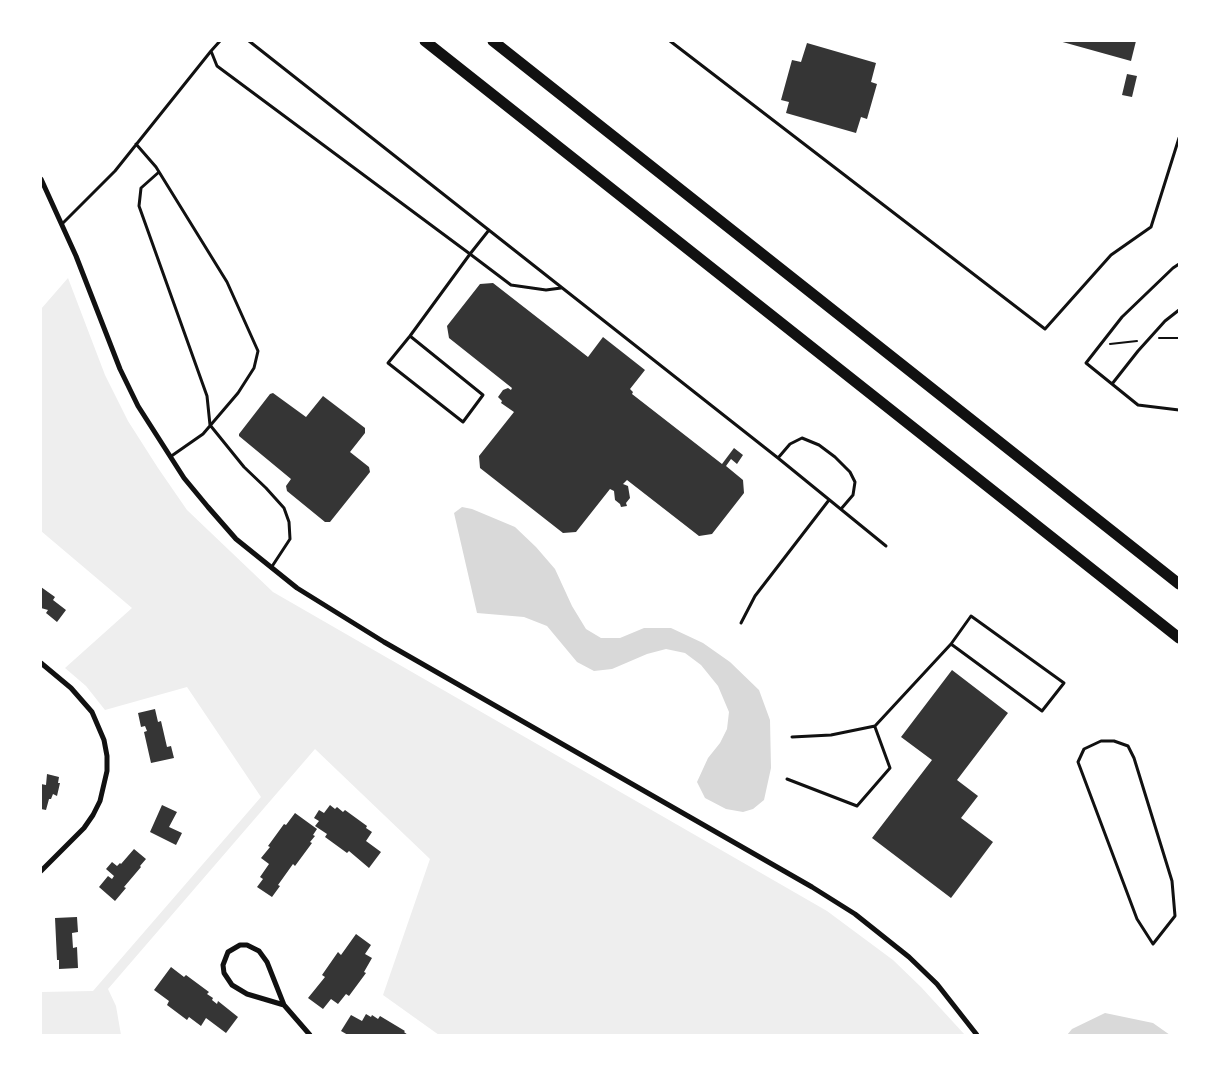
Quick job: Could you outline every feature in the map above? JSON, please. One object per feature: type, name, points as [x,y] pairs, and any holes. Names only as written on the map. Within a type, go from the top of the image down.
[{"type":"highway","points":[[425,41],[1179,638]]},
{"type":"highway","points":[[493,41],[1179,584]]},
{"type":"street","points":[[41,180],[76,256],[120,369],[138,406],[184,478],[236,539],[297,588],[392,647],[812,887],[855,914],[881,933],[937,984],[977,1035]]},
{"type":"street","points":[[41,663],[71,688],[92,712],[104,740],[107,763],[105,786],[93,815],[84,828],[41,871]]},
{"type":"street","points":[[284,1005],[247,994],[232,985],[224,973],[223,965],[228,952],[240,945],[247,945],[259,951],[267,962],[284,1005],[310,1035]]},
{"type":"lane","points":[[62,224],[115,171],[220,41]]},
{"type":"lane","points":[[250,41],[778,458],[886,546]]},
{"type":"lane","points":[[670,41],[1045,329],[1110,255],[1151,227],[1179,138]]},
{"type":"lane","points":[[212,51],[217,66],[511,284],[546,290],[562,288]]},
{"type":"lane","points":[[136,144],[159,172],[227,282],[258,351],[254,368],[238,393],[203,434],[170,457]]},
{"type":"lane","points":[[159,172],[141,188],[139,206],[207,396],[210,425],[244,467],[284,508],[289,522],[290,539],[271,568]]},
{"type":"lane","points":[[410,336],[483,395],[463,422],[388,363],[489,230]]},
{"type":"lane","points":[[1179,264],[1122,317],[1086,363],[1138,405],[1179,410]]},
{"type":"lane","points":[[1112,384],[1165,321],[1179,310]]},
{"type":"lane","points":[[778,458],[790,444],[802,438],[819,445],[835,457],[850,472],[855,482],[853,495],[841,509]]},
{"type":"lane","points":[[741,623],[754,596],[829,500]]},
{"type":"lane","points":[[792,737],[831,736],[875,726],[951,644],[971,616],[1064,683],[1042,712],[951,644]]},
{"type":"lane","points":[[787,779],[857,806],[890,768],[875,726]]},
{"type":"lane","points":[[1101,741],[1114,741],[1128,746],[1134,758],[1172,881],[1175,916],[1153,944],[1136,919],[1078,762],[1084,749],[1101,741]]},
{"type":"shaded area","points":[[68,278],[105,375],[128,421],[158,468],[187,510],[273,592],[827,911],[893,960],[921,987],[965,1035],[439,1035],[383,995],[430,859],[315,749],[108,989],[116,1006],[121,1035],[41,1035],[41,992],[93,991],[261,797],[187,687],[105,710],[86,686],[65,668],[132,608],[41,531],[41,309]]},
{"type":"shaded area","points":[[462,507],[472,509],[515,527],[536,547],[555,569],[572,606],[586,629],[601,638],[620,638],[644,628],[671,628],[703,643],[730,662],[759,690],[770,720],[771,768],[764,800],[753,809],[743,812],[726,809],[705,798],[697,782],[708,758],[720,743],[727,729],[729,712],[718,686],[701,665],[685,653],[666,649],[647,654],[612,669],[594,671],[577,662],[547,626],[524,617],[477,613],[454,513]]},
{"type":"shaded area","points":[[1105,1013],[1153,1023],[1170,1035],[1067,1035],[1072,1029]]},
{"type":"building","points":[[1059,41],[1136,41],[1131,61]]},
{"type":"building","points":[[807,43],[876,63],[871,82],[877,84],[867,119],[861,117],[856,133],[786,113],[789,102],[781,100],[792,60],[801,62]]},
{"type":"building","points":[[1127,74],[1137,76],[1132,97],[1122,95]]},
{"type":"building","points":[[493,283],[588,357],[603,337],[645,370],[630,389],[633,392],[632,394],[722,464],[734,448],[743,455],[737,464],[731,459],[726,466],[743,480],[744,493],[712,534],[699,536],[627,480],[623,484],[628,486],[630,498],[626,503],[627,506],[621,507],[615,500],[614,491],[610,489],[576,532],[563,533],[480,468],[479,456],[514,412],[501,403],[502,401],[498,397],[503,390],[508,388],[511,390],[512,388],[449,338],[447,326],[480,284]]},
{"type":"building","points":[[273,393],[306,417],[323,396],[365,428],[365,433],[350,452],[369,467],[370,472],[330,522],[325,522],[287,491],[286,486],[291,479],[239,436],[270,394]]},
{"type":"building","points":[[41,587],[55,597],[53,600],[66,610],[57,622],[46,613],[48,610],[41,608]]},
{"type":"building","points":[[952,670],[1008,713],[957,780],[978,796],[961,818],[993,842],[951,898],[872,838],[932,760],[901,737]]},
{"type":"building","points":[[155,709],[158,722],[161,721],[167,747],[171,746],[174,758],[151,763],[144,732],[147,731],[145,726],[141,727],[138,713]]},
{"type":"building","points":[[47,774],[59,777],[58,783],[60,783],[57,796],[53,794],[51,799],[49,799],[46,810],[41,809],[41,784],[46,785]]},
{"type":"building","points":[[162,805],[177,812],[169,827],[182,833],[176,845],[150,832]]},
{"type":"building","points":[[330,805],[335,809],[337,807],[343,812],[345,810],[372,832],[366,841],[381,852],[369,868],[349,851],[347,853],[325,837],[327,834],[315,826],[319,821],[314,818],[319,810],[324,813]]},
{"type":"building","points":[[295,813],[317,829],[313,835],[315,836],[310,842],[312,843],[295,866],[293,864],[272,897],[257,887],[263,879],[260,877],[269,864],[261,858],[284,824],[286,825]]},
{"type":"building","points":[[134,849],[146,859],[115,901],[99,887],[108,876],[112,879],[114,876],[106,869],[112,862],[117,866],[121,864]]},
{"type":"building","points":[[77,917],[78,932],[72,933],[73,948],[77,947],[78,968],[59,969],[55,918]]},
{"type":"building","points":[[356,934],[371,945],[365,954],[372,958],[364,972],[366,973],[349,996],[346,994],[338,1004],[331,999],[323,1009],[308,998],[325,977],[322,975],[338,952],[341,955]]},
{"type":"building","points":[[171,967],[184,977],[186,975],[209,992],[207,994],[213,998],[212,1000],[217,1004],[218,1001],[238,1017],[226,1033],[206,1018],[201,1026],[189,1017],[187,1020],[167,1005],[169,1001],[154,990]]},
{"type":"building","points":[[366,1014],[378,1019],[380,1016],[405,1031],[408,1035],[348,1035],[341,1031],[351,1015],[362,1021]]}]
